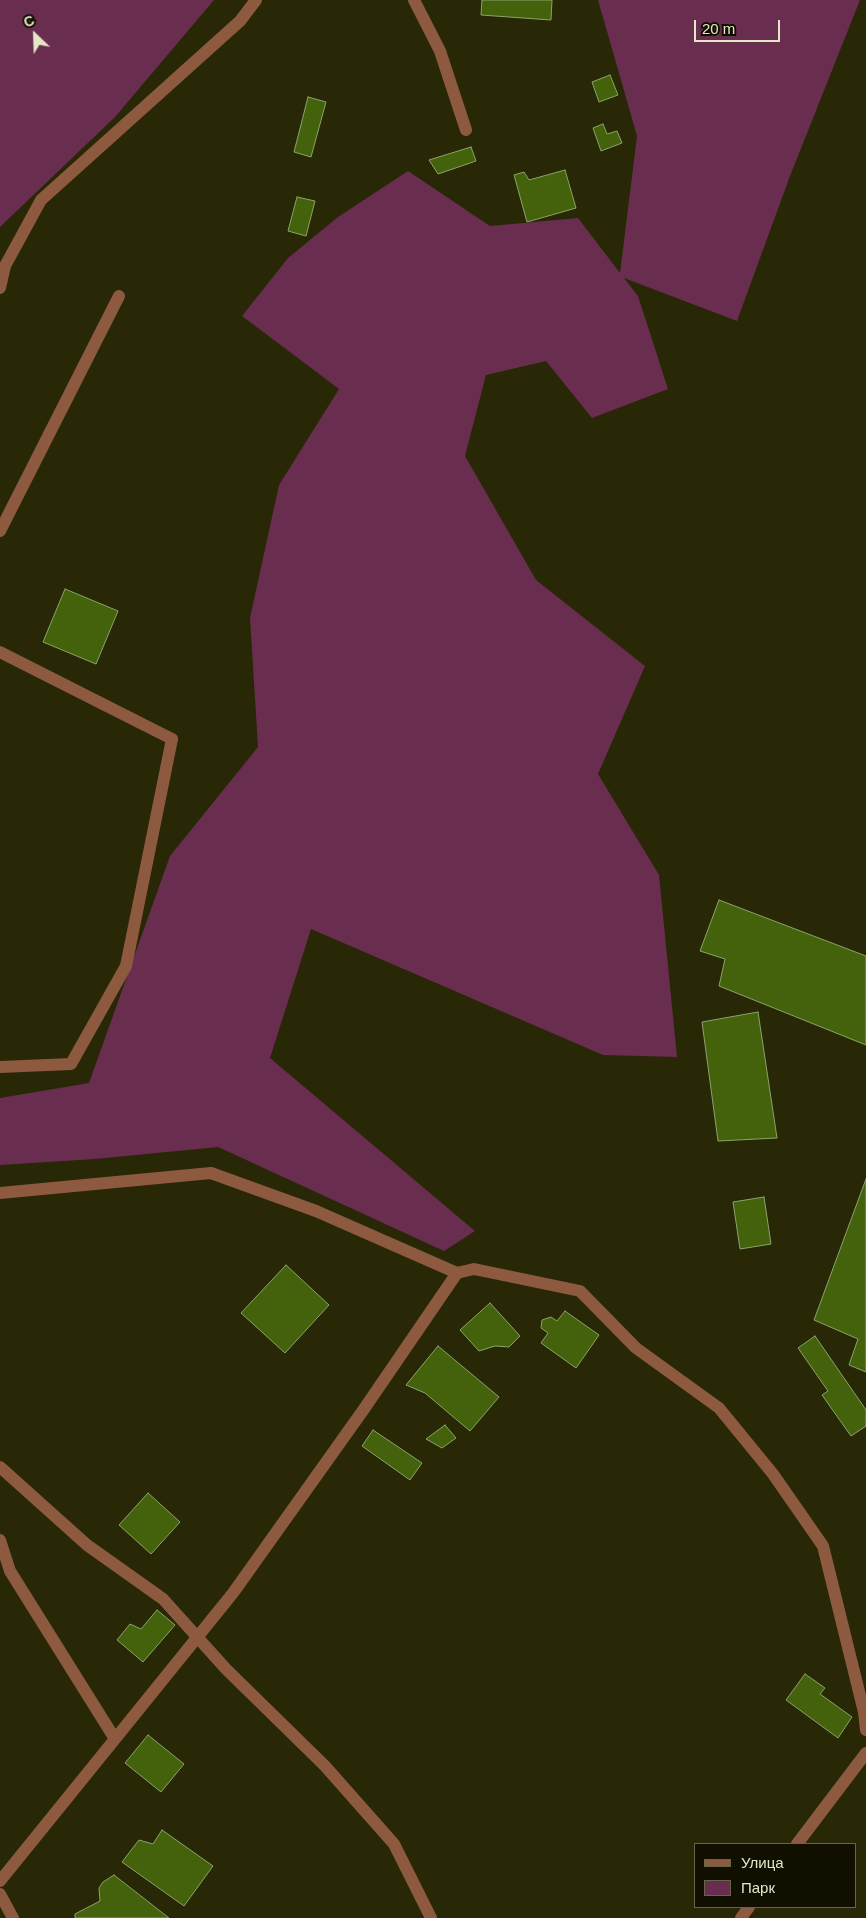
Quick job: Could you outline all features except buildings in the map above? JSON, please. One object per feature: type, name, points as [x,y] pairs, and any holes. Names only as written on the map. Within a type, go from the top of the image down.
[{"type":"street","points":[[0,288],[5,266],[41,200],[240,21],[256,0]]},
{"type":"street","points":[[414,0],[440,50],[466,130]]},
{"type":"street","points":[[0,532],[119,296]]},
{"type":"street","points":[[0,652],[172,739],[126,966],[71,1064],[0,1067]]},
{"type":"street","points":[[0,1193],[211,1173],[316,1211],[457,1273],[474,1269],[580,1291],[636,1348],[719,1408],[773,1474],[823,1546],[864,1712],[866,1730]]},
{"type":"street","points":[[0,1881],[232,1592],[364,1409],[457,1273]]},
{"type":"street","points":[[0,1467],[87,1545],[163,1599],[198,1636],[226,1670],[325,1766],[394,1844],[431,1918]]},
{"type":"street","points":[[0,1540],[10,1571],[115,1739]]},
{"type":"street","points":[[798,1843],[866,1753]]},
{"type":"street","points":[[0,1894],[13,1918]]},
{"type":"street","points":[[741,1918],[749,1908]]},
{"type":"green space","points":[[0,0],[214,0],[115,117],[0,227]]},
{"type":"green space","points":[[598,0],[860,0],[790,176],[737,321],[624,278],[638,296],[668,389],[592,418],[546,361],[486,375],[465,456],[536,580],[645,666],[598,774],[659,875],[677,1057],[603,1055],[311,929],[270,1058],[475,1231],[444,1251],[218,1147],[95,1159],[0,1165],[0,1098],[89,1083],[170,856],[258,747],[250,618],[279,485],[339,389],[242,316],[288,258],[338,217],[408,171],[490,226],[578,218],[620,273],[637,136]]}]
